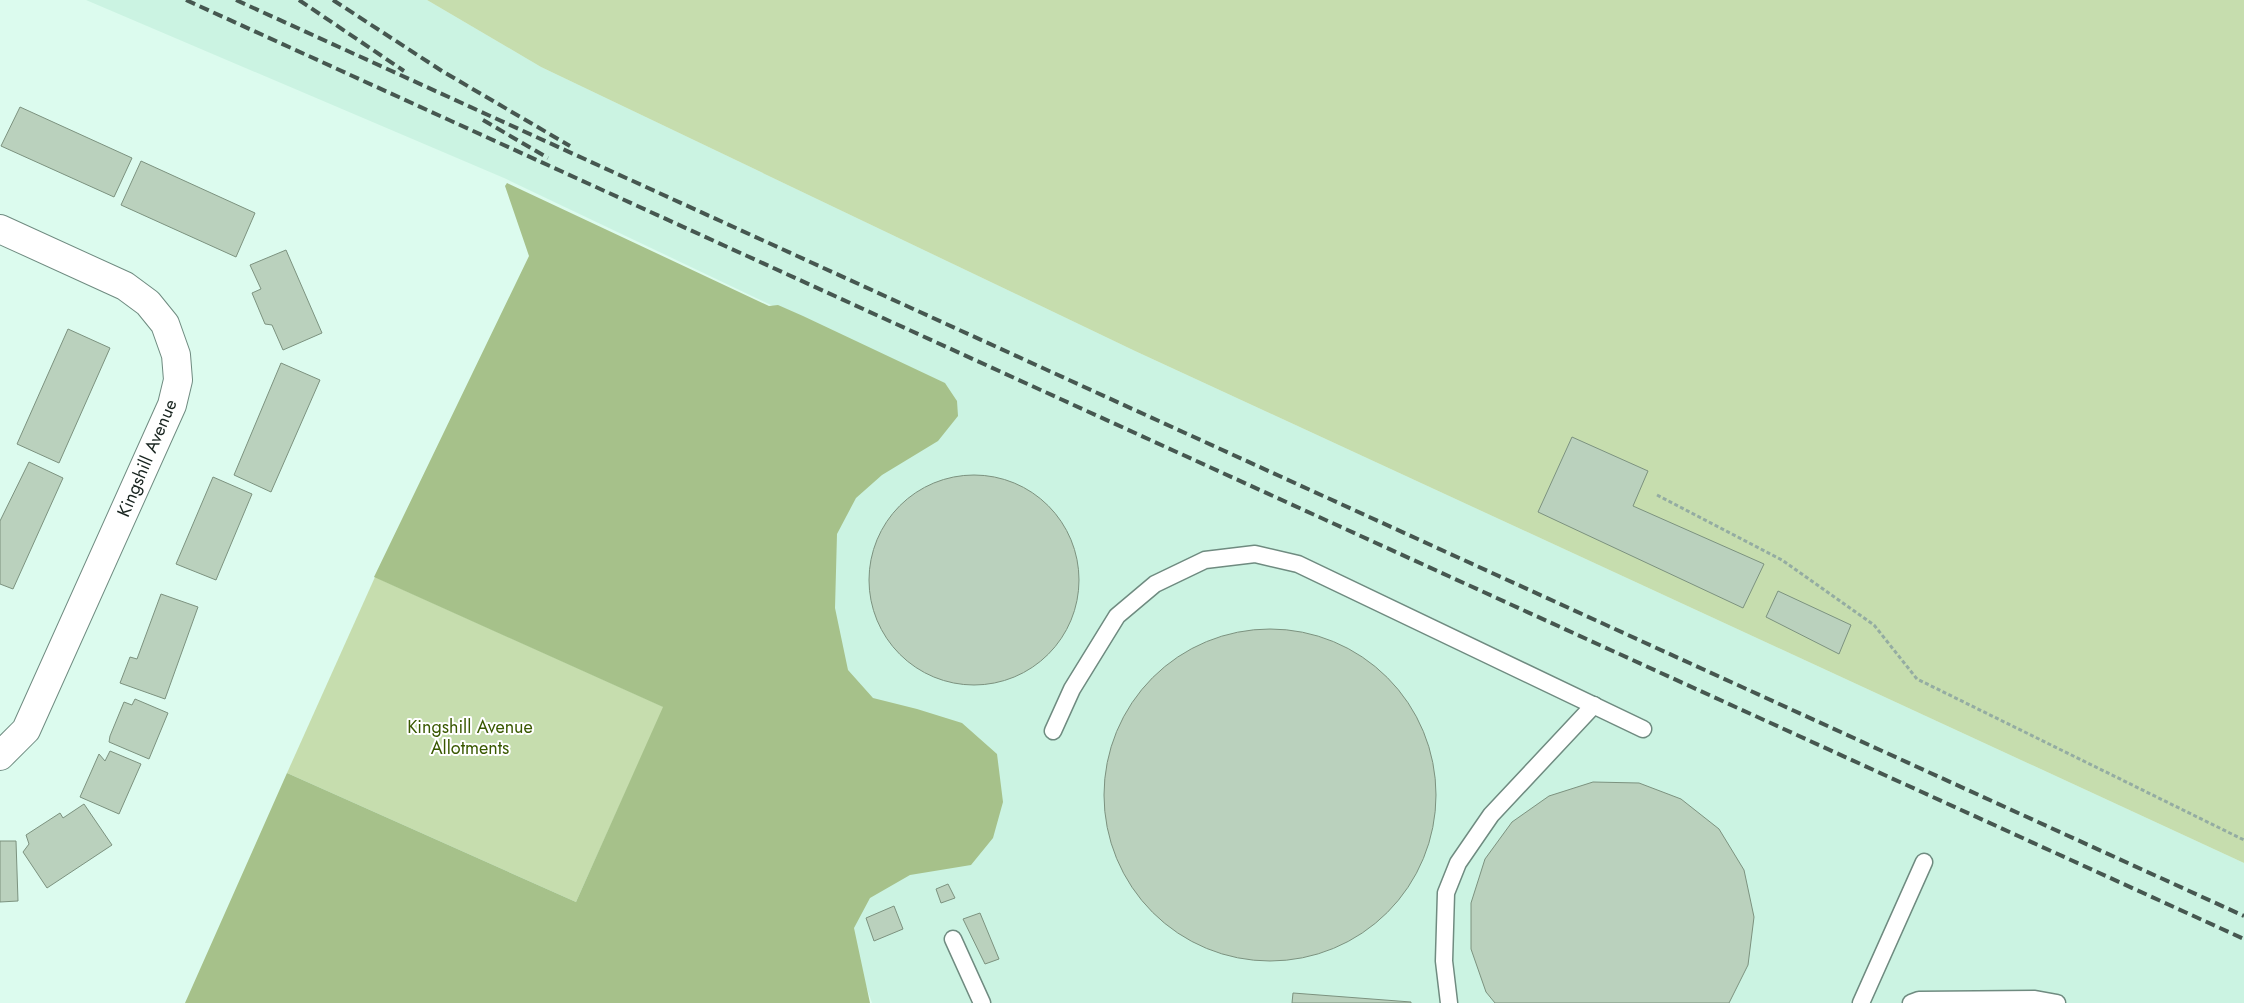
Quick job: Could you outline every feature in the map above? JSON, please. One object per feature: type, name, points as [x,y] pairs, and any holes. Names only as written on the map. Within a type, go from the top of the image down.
[{"type":"street","name":"Kingshill Avenue","points":[[0,229],[125,286],[148,303],[165,324],[176,355],[178,380],[172,405],[26,730],[0,756]]},
{"type":"lane","points":[[1053,732],[1072,689],[1117,616],[1155,584],[1205,560],[1256,554],[1298,564],[1644,729]]},
{"type":"lane","points":[[1449,1003],[1444,961],[1446,893],[1458,863],[1491,815],[1594,705]]},
{"type":"lane","points":[[1861,1003],[1924,862]]},
{"type":"lane","points":[[953,939],[982,1003]]},
{"type":"lane","points":[[1910,1003],[1919,1000],[2035,999],[2057,1003]]},
{"type":"path","points":[[1658,495],[1782,560],[1874,625],[1917,679],[2244,840]]},
{"type":"shaded area","points":[[86,0],[427,0],[541,67],[1135,351],[2244,863],[2244,1003],[872,1003],[840,911],[775,307],[504,178]]},
{"type":"green space","points":[[427,0],[2244,0],[2244,863],[1135,351],[541,67]]},
{"type":"green space","points":[[507,183],[769,306],[778,305],[945,383],[957,401],[958,416],[938,441],[882,475],[856,498],[837,534],[835,608],[848,670],[873,698],[962,723],[997,754],[1003,802],[993,838],[971,865],[910,875],[870,898],[854,928],[870,1003],[185,1003],[287,773],[576,902],[663,707],[374,577],[529,256],[505,186]]},
{"type":"green space","name":"Kingshill Avenue Allotments","points":[[375,577],[664,707],[576,902],[287,773]]},
{"type":"building","points":[[20,107],[132,158],[114,197],[1,146]]},
{"type":"building","points":[[141,161],[255,213],[236,257],[121,205]]},
{"type":"building","points":[[286,250],[322,333],[283,350],[272,325],[265,324],[252,293],[261,289],[250,265]]},
{"type":"building","points":[[68,329],[110,348],[59,463],[17,444]]},
{"type":"building","points":[[281,363],[320,380],[271,492],[234,475]]},
{"type":"building","points":[[1572,437],[1648,471],[1633,506],[1764,564],[1743,608],[1538,512]]},
{"type":"building","points":[[29,462],[63,478],[13,589],[0,584],[0,521]]},
{"type":"building","points":[[974,475],[994,477],[1014,483],[1032,493],[1048,506],[1061,522],[1071,540],[1077,560],[1079,580],[1077,600],[1071,620],[1061,638],[1048,654],[1032,667],[1014,677],[994,683],[974,685],[954,683],[934,677],[916,667],[900,654],[887,638],[877,620],[871,600],[869,580],[871,560],[877,540],[887,522],[900,506],[916,493],[934,483],[954,477]]},
{"type":"building","points":[[213,477],[252,494],[216,580],[176,564]]},
{"type":"building","points":[[1778,591],[1851,625],[1839,654],[1766,617]]},
{"type":"building","points":[[161,594],[198,607],[165,699],[120,683],[130,657],[137,659]]},
{"type":"building","points":[[1270,629],[1302,632],[1334,641],[1362,657],[1388,677],[1408,703],[1424,731],[1433,763],[1436,795],[1433,827],[1424,859],[1408,887],[1388,913],[1362,933],[1334,949],[1302,958],[1270,961],[1238,958],[1206,949],[1178,933],[1152,913],[1132,887],[1116,859],[1107,827],[1104,795],[1107,763],[1116,731],[1132,703],[1152,677],[1178,657],[1206,641],[1238,632]]},
{"type":"building","points":[[135,699],[168,713],[149,759],[109,742],[124,702],[132,705]]},
{"type":"building","points":[[110,751],[141,764],[119,814],[80,797],[99,754],[105,761]]},
{"type":"building","points":[[1593,782],[1639,783],[1681,799],[1719,829],[1744,870],[1754,917],[1748,965],[1729,1003],[1495,1003],[1486,992],[1471,949],[1471,903],[1485,859],[1512,822],[1549,796]]},
{"type":"building","points":[[84,804],[112,845],[47,888],[23,852],[29,844],[26,835],[60,813],[63,818]]},
{"type":"building","points":[[0,841],[16,841],[18,901],[0,902]]},
{"type":"building","points":[[948,884],[955,898],[941,903],[936,889]]},
{"type":"building","points":[[894,906],[903,929],[874,941],[866,918]]},
{"type":"building","points":[[980,913],[999,959],[985,964],[963,919]]},
{"type":"building","points":[[1293,993],[1411,1002],[1411,1003],[1292,1003]]},
{"type":"railway","points":[[186,0],[2244,939]]},
{"type":"railway","points":[[236,0],[2244,916]]},
{"type":"railway","points":[[299,0],[404,71]]},
{"type":"railway","points":[[333,0],[442,71],[570,146]]},
{"type":"railway","points":[[483,120],[548,158]]}]
